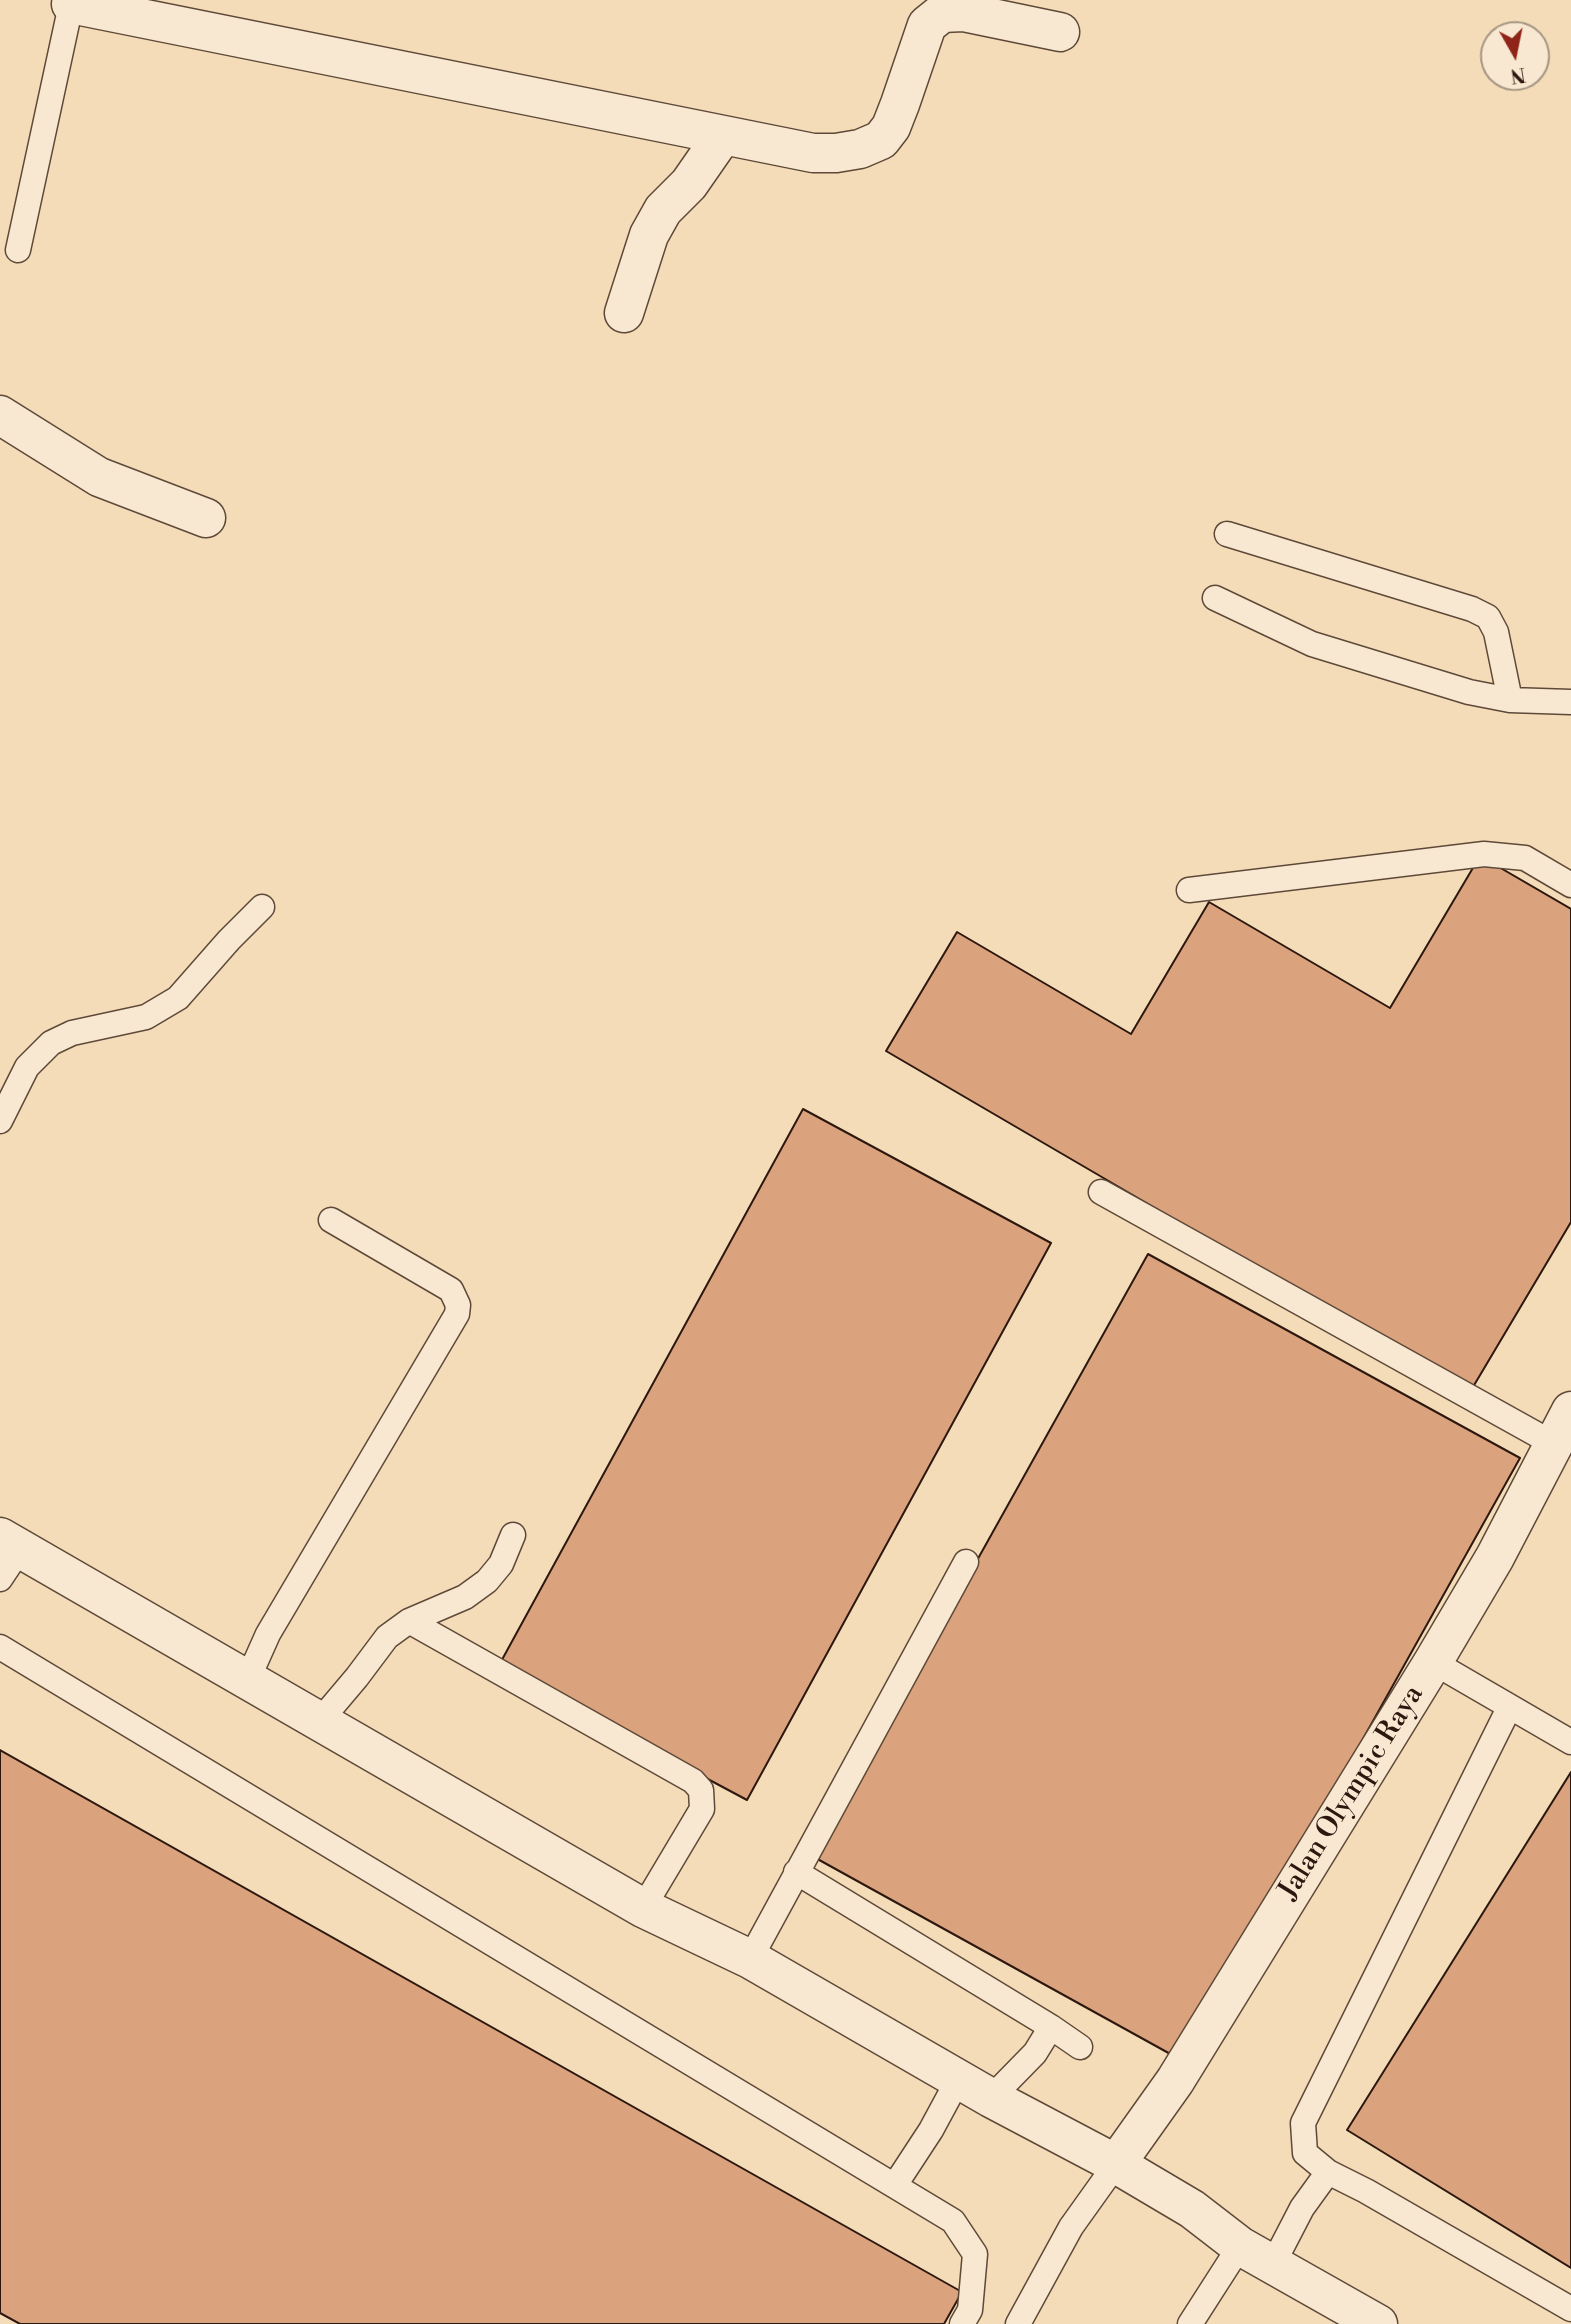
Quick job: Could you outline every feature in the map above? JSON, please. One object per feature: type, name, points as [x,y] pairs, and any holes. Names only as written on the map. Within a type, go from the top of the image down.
[{"type":"street","points":[[71,2],[813,153],[860,149],[881,140],[891,127],[927,25],[942,13],[963,12],[1060,32]]},
{"type":"street","points":[[624,313],[649,235],[663,210],[689,184],[723,135]]},
{"type":"street","points":[[0,415],[99,477],[206,518]]},
{"type":"street","name":"Jalan Olympic Raya","points":[[1116,2164],[1175,2081],[1433,1662],[1495,1557],[1562,1427]]},
{"type":"street","points":[[7,1555],[247,1681],[643,1909],[750,1959],[974,2089],[1116,2164],[1192,2208],[1240,2246],[1378,2324]]},
{"type":"lane","points":[[18,250],[71,2]]},
{"type":"lane","points":[[1227,534],[1472,608],[1488,617],[1496,632],[1510,700]]},
{"type":"lane","points":[[1215,598],[1312,644],[1469,692],[1510,700],[1571,702]]},
{"type":"lane","points":[[1189,890],[1484,853],[1525,858],[1571,885]]},
{"type":"lane","points":[[0,1121],[27,1067],[51,1043],[72,1033],[146,1017],[178,998],[262,907]]},
{"type":"lane","points":[[1101,1192],[1562,1427]]},
{"type":"lane","points":[[247,1681],[268,1634],[457,1314],[458,1305],[451,1290],[331,1220]]},
{"type":"lane","points":[[319,1722],[387,1637],[409,1621],[465,1597],[487,1581],[501,1564],[513,1535]]},
{"type":"lane","points":[[750,1959],[966,1562]]},
{"type":"lane","points":[[409,1621],[693,1781],[701,1790],[702,1809],[643,1909]]},
{"type":"lane","points":[[0,1647],[13,1652],[953,2221],[975,2253],[970,2310],[962,2324]]},
{"type":"lane","points":[[1433,1662],[1571,1742]]},
{"type":"lane","points":[[1509,1708],[1303,2123],[1305,2153],[1328,2172],[1366,2191],[1571,2309]]},
{"type":"lane","points":[[796,1872],[1080,2047]]},
{"type":"lane","points":[[895,2185],[931,2130],[974,2089],[1035,2053],[1051,2027]]},
{"type":"lane","points":[[1018,2324],[1071,2227],[1116,2164]]},
{"type":"lane","points":[[1273,2264],[1302,2208],[1328,2172]]},
{"type":"lane","points":[[1190,2324],[1240,2246]]},
{"type":"building","points":[[1480,856],[1571,909],[1571,1222],[1470,1392],[886,1051],[957,932],[1131,1034],[1209,902],[1390,1008]]},
{"type":"building","points":[[803,1109],[1051,1243],[747,1800],[498,1667]]},
{"type":"building","points":[[1148,1254],[1520,1458],[1183,2061],[812,1856]]},
{"type":"building","points":[[0,1750],[962,2292],[944,2324],[20,2324],[0,2313]]},
{"type":"building","points":[[1571,1772],[1571,2268],[1347,2130]]}]
